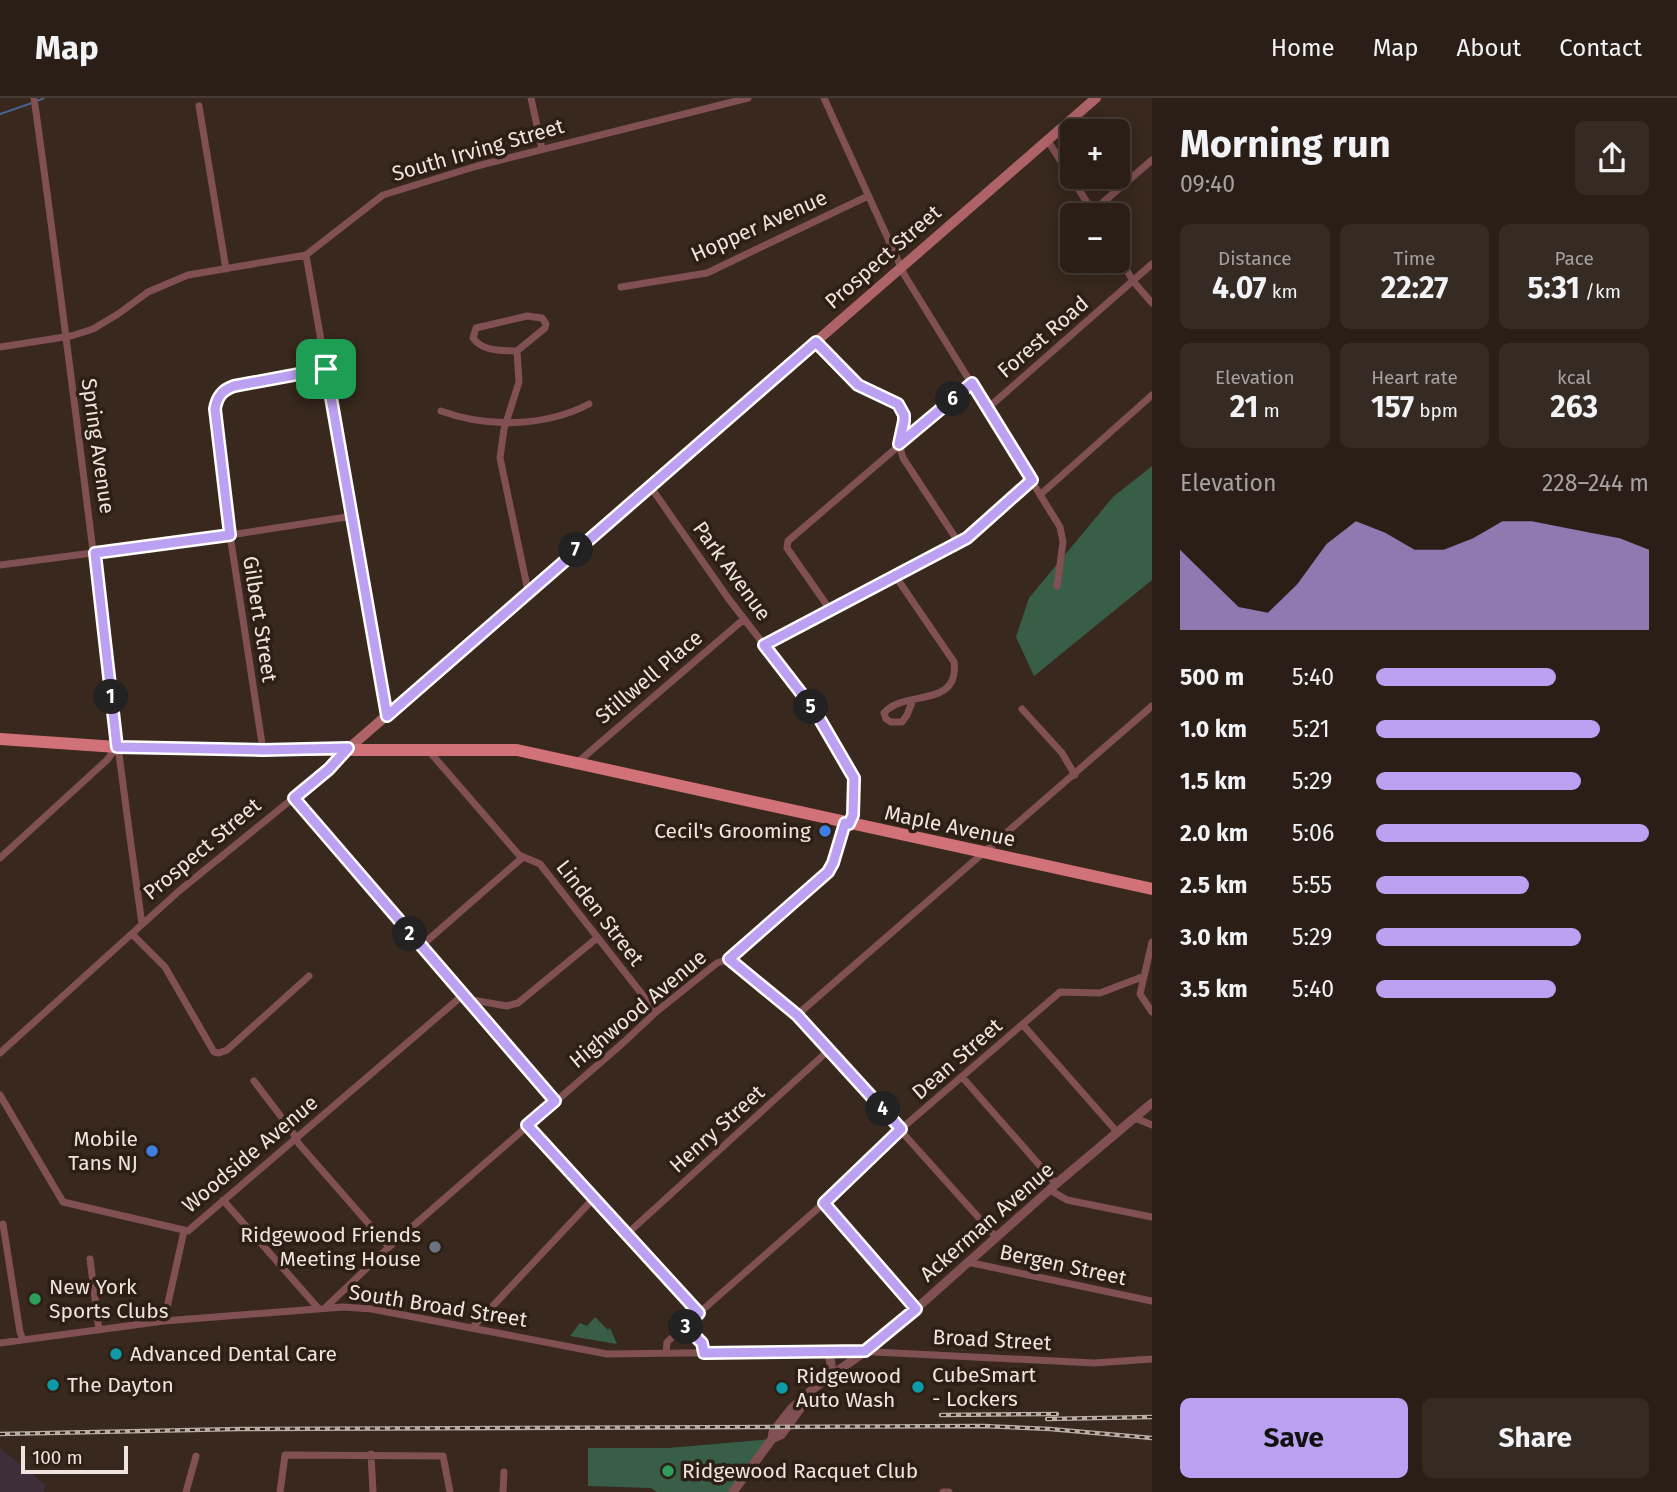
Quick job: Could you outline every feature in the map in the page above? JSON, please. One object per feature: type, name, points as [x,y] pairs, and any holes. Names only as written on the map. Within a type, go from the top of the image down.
[{"type":"main road","name":"Prospect Street","points":[[348,748],[1096,98]]},
{"type":"main road","name":"Maple Avenue","points":[[0,739],[117,747],[517,750],[1152,889]]},
{"type":"street","name":"Spring Avenue","points":[[34,98],[142,924]]},
{"type":"street","points":[[531,98],[542,149]]},
{"type":"street","name":"South Irving Street","points":[[0,347],[78,335],[106,323],[148,292],[175,279],[306,255],[383,195],[477,166],[748,98]]},
{"type":"street","points":[[824,98],[900,267],[1041,494],[1062,535],[1057,586]]},
{"type":"street","points":[[199,106],[226,269]]},
{"type":"street","points":[[1048,141],[1088,203]]},
{"type":"street","points":[[1105,203],[1152,160]]},
{"type":"street","name":"Hopper Avenue","points":[[621,287],[707,273],[868,196]]},
{"type":"street","points":[[306,255],[387,716]]},
{"type":"street","name":"Forest Road","points":[[988,408],[1152,264]]},
{"type":"street","points":[[1128,273],[1152,303]]},
{"type":"street","points":[[516,317],[541,317],[546,324],[545,328],[517,351],[486,348],[475,342],[473,333],[477,328],[516,317]]},
{"type":"street","points":[[816,342],[858,385],[898,404],[904,415],[899,444],[903,458],[959,543]]},
{"type":"street","points":[[517,351],[519,382],[505,424],[500,458],[528,591]]},
{"type":"street","name":"Gilbert Street","points":[[263,750],[230,535],[215,409],[218,397],[228,388],[326,369]]},
{"type":"street","name":"Forest Road","points":[[831,611],[787,548],[788,541],[972,383]]},
{"type":"street","points":[[1041,494],[1152,395]]},
{"type":"street","points":[[442,411],[465,418],[505,424],[558,416],[589,404]]},
{"type":"street","points":[[764,645],[959,543],[975,532],[1032,480]]},
{"type":"street","name":"Park Avenue","points":[[650,486],[744,619],[815,711],[854,778],[853,815],[847,823]]},
{"type":"street","points":[[0,565],[353,516]]},
{"type":"street","points":[[896,577],[952,655],[954,662],[954,675],[948,687],[936,695],[913,700]]},
{"type":"street","name":"Stillwell Place","points":[[577,763],[744,619]]},
{"type":"street","points":[[797,1015],[1152,706]]},
{"type":"street","points":[[1022,709],[1062,753],[1074,775]]},
{"type":"street","points":[[0,859],[107,760],[117,747]]},
{"type":"street","name":"Prospect Street","points":[[0,1053],[179,891],[329,769],[348,748]]},
{"type":"street","name":"Linden Street","points":[[428,750],[523,858],[540,864],[656,1012]]},
{"type":"street","points":[[294,798],[555,1101]]},
{"type":"street","name":"Highwood Avenue","points":[[321,1308],[656,1012],[717,963],[726,960],[828,872],[847,823]]},
{"type":"street","points":[[421,946],[523,858]]},
{"type":"street","points":[[132,934],[165,967],[214,1052],[227,1050],[309,976]]},
{"type":"street","points":[[464,997],[507,1006],[518,1003],[597,938]]},
{"type":"street","points":[[1152,942],[1140,994],[1152,1012]]},
{"type":"street","points":[[726,960],[797,1015],[996,1237]]},
{"type":"street","name":"Dean Street","points":[[666,1353],[667,1342],[824,1203],[901,1129],[1060,992],[1100,993],[1142,977]]},
{"type":"street","name":"Woodside Avenue","points":[[0,1095],[63,1202],[188,1231],[464,997]]},
{"type":"street","points":[[1023,1025],[1118,1133]]},
{"type":"street","name":"Henry Street","points":[[627,1234],[830,1049]]},
{"type":"street","points":[[963,1078],[1053,1187],[1058,1197],[1152,1217]]},
{"type":"street","points":[[254,1081],[295,1138],[389,1247]]},
{"type":"street","name":"Ackerman Avenue","points":[[733,1492],[791,1409],[832,1373],[865,1351],[916,1309],[1152,1103]]},
{"type":"street","points":[[1135,1118],[1152,1125]]},
{"type":"street","points":[[527,1125],[699,1313]]},
{"type":"street","points":[[473,1327],[593,1199]]},
{"type":"street","points":[[223,1200],[321,1308]]},
{"type":"street","points":[[824,1203],[916,1309]]},
{"type":"street","points":[[3,1224],[23,1340]]},
{"type":"street","points":[[163,1321],[184,1231]]},
{"type":"street","points":[[90,1259],[99,1330]]},
{"type":"street","name":"Bergen Street","points":[[967,1262],[1152,1301]]},
{"type":"street","name":"South Broad Street","points":[[0,1343],[163,1321],[321,1308],[372,1309],[607,1354],[746,1353]]},
{"type":"street","points":[[685,1326],[702,1343],[704,1353]]},
{"type":"street","name":"Broad Street","points":[[746,1353],[865,1351],[1094,1363],[1152,1359]]},
{"type":"street","points":[[823,1352],[830,1357],[832,1373]]},
{"type":"street","points":[[371,1454],[373,1492]]},
{"type":"street","points":[[280,1492],[285,1455],[371,1454],[443,1456],[450,1492]]},
{"type":"street","points":[[186,1492],[196,1455]]},
{"type":"street","points":[[503,1492],[504,1472]]},
{"type":"street","points":[[943,1492],[949,1492]]},
{"type":"shaded area","points":[[0,1448],[46,1485],[44,1492],[0,1492]]},
{"type":"green space","points":[[1152,466],[1152,580],[1034,676],[1016,637],[1029,598],[1113,497]]},
{"type":"green space","points":[[595,1317],[608,1330],[610,1328],[617,1344],[570,1336],[580,1323],[587,1326]]},
{"type":"green space","name":"Ridgewood Racquet Club","points":[[772,1439],[733,1492],[657,1492],[651,1488],[588,1486],[588,1448],[668,1448]]},
{"type":"waterway","points":[[37,101],[44,98]]},
{"type":"waterway","points":[[0,114],[32,103]]},
{"type":"railway","points":[[941,1415],[1057,1414]]},
{"type":"railway","points":[[1047,1419],[1152,1417]]},
{"type":"railway","points":[[0,1434],[240,1429],[983,1426],[1152,1438]]},
{"type":"place","name":"Cecil's Grooming","points":[[825,831]]},
{"type":"place","name":"Mobile Tans NJ","points":[[152,1151]]},
{"type":"place","name":"Ridgewood Friends Meeting House","points":[[435,1247]]},
{"type":"place","name":"New York Sports Clubs","points":[[35,1299]]},
{"type":"place","name":"Advanced Dental Care","points":[[116,1354]]},
{"type":"place","name":"The Dayton","points":[[53,1385]]},
{"type":"place","name":"CubeSmart - Lockers","points":[[918,1387]]},
{"type":"place","name":"Ridgewood Auto Wash","points":[[782,1388]]},
{"type":"place","name":"Ridgewood Racquet Club","points":[[668,1471]]},
{"type":"route","points":[[816,342],[858,385],[898,404],[904,415],[899,444],[972,383],[1032,480],[967,538],[764,645],[815,711],[854,778],[853,815],[849,824],[845,823],[828,872],[729,959],[797,1015],[901,1129],[824,1203],[916,1309],[865,1351],[704,1353],[702,1343],[685,1326],[699,1313],[527,1125],[555,1101],[294,798],[329,769],[348,748],[263,750],[117,747],[95,553],[230,535],[215,409],[218,397],[234,386],[326,369],[387,716],[816,342]]}]
